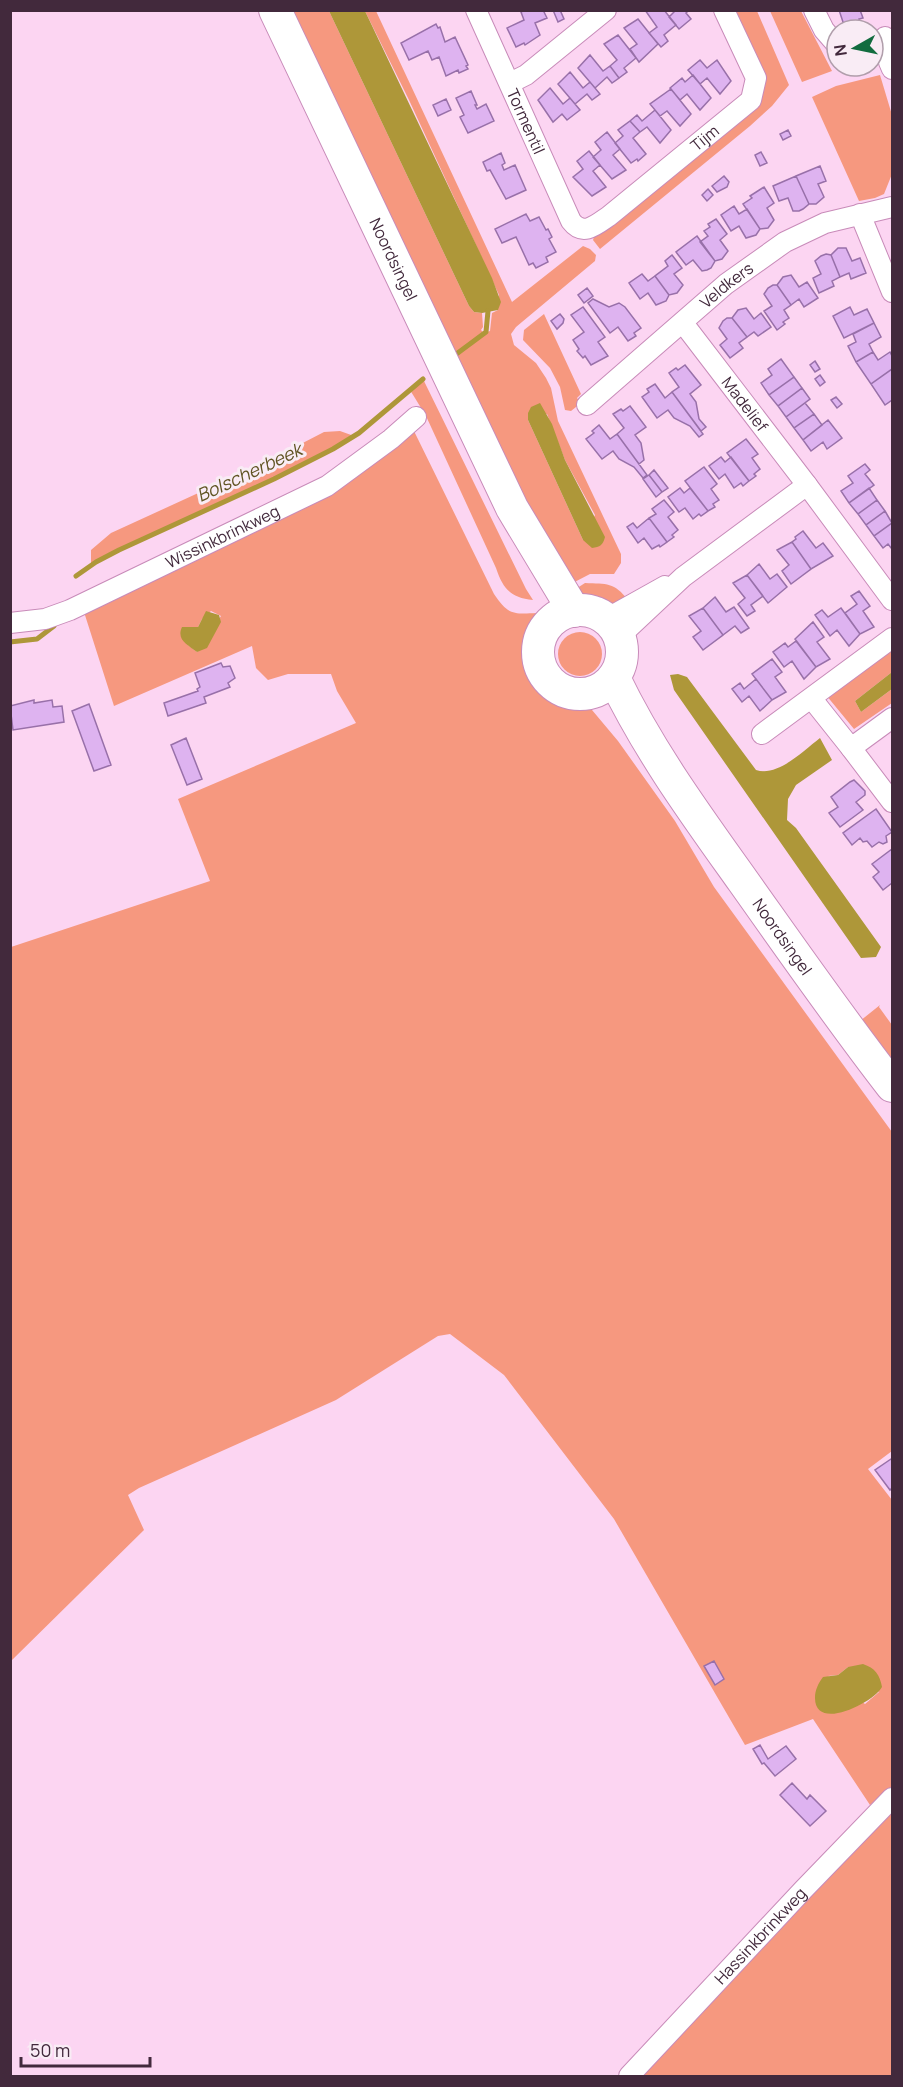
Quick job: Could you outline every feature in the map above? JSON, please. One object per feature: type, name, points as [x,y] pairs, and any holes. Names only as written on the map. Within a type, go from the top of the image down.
[{"type":"main road","name":"Noordsingel","points":[[275,10],[563,616]]},
{"type":"main road","points":[[596,613],[613,628],[622,650],[620,666],[603,686],[578,695],[562,691],[548,680],[540,666],[538,651],[541,636],[563,616],[596,613]]},
{"type":"main road","name":"Noordsingel","points":[[603,686],[631,715],[675,785],[847,1028],[892,1086]]},
{"type":"street","name":"Tormentil","points":[[476,10],[571,221],[580,229]]},
{"type":"street","points":[[510,83],[526,75],[606,10]]},
{"type":"street","name":"Tijm","points":[[580,229],[592,228],[609,216],[751,100],[756,78],[724,10]]},
{"type":"street","points":[[814,10],[825,31]]},
{"type":"street","points":[[885,44],[891,66]]},
{"type":"street","name":"Veldkers","points":[[587,405],[726,285],[785,242],[825,224],[892,207]]},
{"type":"street","points":[[860,214],[892,292]]},
{"type":"street","name":"Madelief","points":[[683,323],[892,600]]},
{"type":"street","name":"Wissinkbrinkweg","points":[[10,623],[45,619],[70,610],[327,486],[392,439],[416,417]]},
{"type":"street","points":[[613,628],[807,485]]},
{"type":"street","points":[[762,734],[892,638]]},
{"type":"street","points":[[812,699],[892,802]]},
{"type":"street","points":[[851,748],[892,718]]},
{"type":"street","name":"Hassinkbrinkweg","points":[[629,2076],[892,1798]]},
{"type":"shaded area","points":[[283,11],[329,11],[469,306],[474,312],[482,313],[483,327],[481,330],[484,333],[490,331],[492,313],[498,310],[499,295],[409,100],[365,11],[376,11],[512,302],[583,246],[596,255],[595,261],[516,327],[511,334],[514,345],[536,363],[551,388],[558,421],[621,554],[621,563],[614,574],[590,574],[565,587]],"holes":[[[547,414],[565,460],[595,515],[583,540],[528,420]]]},
{"type":"shaded area","points":[[329,11],[365,11],[492,278],[501,302],[498,310],[474,312],[469,306]]},
{"type":"shaded area","points":[[730,11],[757,11],[789,85],[772,106],[750,126],[600,249],[593,240],[594,237],[754,106]]},
{"type":"shaded area","points":[[770,11],[801,11],[825,57],[825,74],[802,82]]},
{"type":"shaded area","points":[[868,78],[881,78],[892,115],[892,174],[884,194],[875,198],[859,201],[812,97],[836,86]]},
{"type":"shaded area","points":[[544,314],[581,394],[577,398],[581,403],[571,411],[565,410],[560,387],[550,368],[523,340],[524,330]]},
{"type":"shaded area","points":[[423,379],[533,600],[513,595],[502,582],[426,416],[410,390]]},
{"type":"shaded area","points":[[540,403],[552,424],[565,460],[605,537],[599,546],[592,548],[583,540],[528,420],[531,407]]},
{"type":"shaded area","points":[[412,427],[494,594],[507,610],[537,613],[531,648],[536,678],[547,690],[592,710],[618,741],[675,821],[714,887],[892,1132],[892,1451],[868,1469],[892,1500],[892,1786],[870,1805],[813,1719],[745,1745],[614,1519],[504,1375],[450,1334],[438,1336],[336,1400],[128,1495],[144,1530],[11,1661],[11,947],[210,881],[178,799],[356,723],[337,691],[331,674],[288,674],[268,680],[256,668],[252,646],[114,706],[84,612]],"holes":[[[211,611],[221,616],[197,652],[188,645],[195,628]],[[848,1667],[879,1692],[865,1704],[828,1676],[838,1675]]]},
{"type":"shaded area","points":[[340,431],[354,436],[274,479],[119,550],[91,566],[91,550],[111,533],[266,462],[324,432]]},
{"type":"shaded area","points":[[585,583],[610,585],[628,600],[598,604],[577,597],[571,592]]},
{"type":"shaded area","points":[[206,611],[219,615],[221,622],[207,648],[197,652],[182,639],[182,627],[198,627]]},
{"type":"shaded area","points":[[580,632],[596,638],[602,654],[596,670],[580,676],[564,670],[558,654],[564,638]]},
{"type":"shaded area","points":[[892,644],[892,672],[855,701],[861,712],[892,689],[892,703],[854,729],[826,695]]},
{"type":"shaded area","points":[[892,672],[892,689],[861,712],[855,701]]},
{"type":"shaded area","points":[[678,674],[687,677],[756,770],[773,770],[790,762],[820,738],[832,760],[796,785],[788,799],[787,820],[796,828],[881,947],[876,957],[861,958],[674,690],[670,675]]},
{"type":"shaded area","points":[[880,1005],[879,1007],[892,1025],[892,1063],[860,1021]]},
{"type":"shaded area","points":[[863,1664],[874,1670],[880,1679],[882,1687],[877,1693],[857,1706],[834,1714],[824,1713],[818,1708],[815,1698],[818,1685],[823,1677],[838,1675],[848,1667]]},
{"type":"shaded area","points":[[892,1810],[892,2076],[638,2076]]},
{"type":"building","points":[[543,10],[547,18],[535,23],[540,35],[525,45],[524,43],[516,47],[507,28],[524,20],[521,12]]},
{"type":"building","points":[[553,10],[560,10],[564,19],[558,22]]},
{"type":"building","points":[[645,10],[664,10],[676,25],[664,35],[668,41],[661,47],[649,33],[657,27]]},
{"type":"building","points":[[676,10],[689,10],[686,13],[691,19],[679,29],[669,17]]},
{"type":"building","points":[[839,10],[860,10],[863,18],[842,18]]},
{"type":"building","points":[[638,19],[658,44],[639,62],[630,49],[637,44],[624,28]]},
{"type":"building","points":[[436,24],[438,28],[440,27],[445,42],[455,37],[468,69],[459,73],[458,70],[446,76],[439,57],[432,60],[428,51],[409,60],[401,43]]},
{"type":"building","points":[[618,35],[636,58],[624,68],[627,72],[619,78],[610,66],[617,60],[604,44]]},
{"type":"building","points":[[590,55],[603,71],[610,66],[619,78],[612,83],[607,77],[595,88],[578,68]]},
{"type":"building","points":[[700,60],[707,68],[717,60],[731,81],[720,94],[707,78],[700,84],[688,70]]},
{"type":"building","points":[[570,72],[583,88],[590,82],[600,94],[592,100],[587,94],[575,104],[558,84]]},
{"type":"building","points":[[693,75],[711,98],[700,110],[687,94],[680,100],[670,88],[682,78],[685,82]]},
{"type":"building","points":[[550,88],[563,104],[570,98],[580,110],[567,120],[562,114],[553,122],[538,100]]},
{"type":"building","points":[[671,89],[691,114],[680,126],[667,111],[660,116],[650,104]]},
{"type":"building","points":[[471,91],[477,109],[486,104],[494,121],[468,133],[460,117],[464,115],[456,98]]},
{"type":"building","points":[[446,99],[451,110],[438,116],[433,105]]},
{"type":"building","points":[[655,110],[671,130],[660,143],[647,127],[640,132],[630,121],[637,115],[642,121]]},
{"type":"building","points":[[630,121],[640,132],[633,138],[646,154],[638,161],[637,159],[631,163],[615,143],[623,136],[618,130]]},
{"type":"building","points":[[788,130],[791,136],[783,140],[780,134]]},
{"type":"building","points":[[607,132],[620,149],[613,155],[626,170],[612,179],[593,157],[601,150],[595,142]]},
{"type":"building","points":[[589,151],[600,165],[593,171],[606,187],[592,196],[573,177],[583,169],[577,161]]},
{"type":"building","points":[[761,152],[767,163],[760,166],[755,155]]},
{"type":"building","points":[[501,153],[505,163],[502,165],[504,170],[515,165],[526,190],[506,199],[483,162]]},
{"type":"building","points":[[820,166],[826,181],[818,184],[824,197],[816,204],[809,204],[796,176]]},
{"type":"building","points":[[724,176],[729,182],[727,187],[717,192],[712,186]]},
{"type":"building","points":[[796,176],[809,204],[799,211],[793,211],[788,198],[779,201],[773,186]]},
{"type":"building","points":[[764,187],[774,203],[767,208],[774,220],[768,228],[760,229],[743,204],[752,198],[750,196]]},
{"type":"building","points":[[708,189],[713,195],[707,201],[702,195]]},
{"type":"building","points":[[734,206],[739,214],[747,209],[760,229],[756,235],[746,238],[739,226],[731,231],[721,215]]},
{"type":"building","points":[[526,214],[530,221],[539,217],[552,237],[549,239],[556,252],[546,257],[548,262],[536,268],[533,263],[529,265],[516,237],[502,243],[495,229]]},
{"type":"building","points":[[716,219],[727,234],[720,240],[728,251],[722,259],[715,261],[700,242],[708,236],[704,231],[710,227],[708,224]]},
{"type":"building","points":[[697,236],[715,261],[707,270],[702,271],[693,260],[686,265],[676,252]]},
{"type":"building","points":[[838,248],[846,248],[852,261],[860,258],[866,273],[851,279],[849,273],[840,277],[831,255]]},
{"type":"building","points":[[826,254],[831,255],[840,277],[832,281],[834,286],[819,293],[813,278],[821,274],[815,261]]},
{"type":"building","points":[[672,255],[682,268],[674,274],[683,285],[677,293],[669,295],[655,276],[668,266],[665,261]]},
{"type":"building","points":[[642,274],[648,281],[655,276],[669,295],[666,301],[656,305],[648,293],[640,299],[629,283]]},
{"type":"building","points":[[791,275],[799,287],[807,282],[818,298],[804,307],[799,299],[791,305],[777,285],[783,277]]},
{"type":"building","points":[[773,285],[777,285],[791,305],[784,310],[789,318],[777,330],[764,311],[772,306],[764,294]]},
{"type":"building","points":[[587,288],[593,296],[584,303],[578,295]]},
{"type":"building","points":[[593,299],[609,307],[619,303],[625,307],[641,328],[634,333],[636,336],[628,341],[618,327],[610,333],[588,303]]},
{"type":"building","points":[[583,307],[605,337],[598,342],[608,356],[591,365],[585,356],[583,358],[577,351],[579,349],[573,340],[584,332],[571,315]]},
{"type":"building","points":[[850,307],[854,315],[867,309],[874,323],[844,338],[833,316]]},
{"type":"building","points":[[746,308],[754,319],[761,313],[771,327],[758,336],[754,332],[747,337],[732,318],[738,310]]},
{"type":"building","points":[[560,314],[564,319],[557,329],[551,321]]},
{"type":"building","points":[[727,318],[732,318],[747,337],[739,343],[743,348],[730,358],[720,345],[727,339],[719,328]]},
{"type":"building","points":[[874,323],[881,337],[869,344],[873,352],[856,362],[848,346],[856,342],[853,334]]},
{"type":"building","points":[[873,352],[878,360],[890,352],[892,369],[871,384],[856,362]]},
{"type":"building","points":[[781,359],[794,377],[769,395],[761,383],[772,375],[768,369]]},
{"type":"building","points":[[815,361],[820,369],[815,372],[810,365]]},
{"type":"building","points":[[685,365],[701,385],[690,394],[696,402],[699,419],[706,427],[701,431],[672,392],[679,387],[669,373]]},
{"type":"building","points":[[892,369],[892,400],[885,405],[871,384]]},
{"type":"building","points":[[820,375],[825,382],[820,386],[815,379]]},
{"type":"building","points":[[794,377],[802,388],[778,406],[769,395]]},
{"type":"building","points":[[655,384],[665,398],[672,392],[703,434],[699,437],[690,426],[674,418],[668,410],[657,418],[642,397],[649,392],[647,389]]},
{"type":"building","points":[[802,388],[810,399],[786,417],[778,406]]},
{"type":"building","points":[[836,397],[842,404],[837,408],[831,400]]},
{"type":"building","points":[[805,403],[814,414],[794,428],[786,417]]},
{"type":"building","points":[[630,406],[646,427],[635,435],[641,443],[644,460],[639,464],[617,434],[624,428],[613,414]]},
{"type":"building","points":[[814,414],[822,425],[803,440],[794,428]]},
{"type":"building","points":[[828,420],[842,438],[827,449],[823,442],[811,451],[803,440]]},
{"type":"building","points":[[599,425],[610,439],[617,434],[647,475],[643,478],[634,467],[619,459],[613,451],[602,459],[586,439]]},
{"type":"building","points":[[746,439],[758,454],[752,458],[760,469],[749,481],[727,453]]},
{"type":"building","points":[[721,457],[725,462],[731,457],[749,481],[743,486],[741,483],[734,488],[725,474],[719,479],[709,466]]},
{"type":"building","points":[[865,464],[870,470],[865,474],[874,485],[849,503],[841,491],[853,483],[848,476]]},
{"type":"building","points":[[704,467],[717,484],[711,489],[719,500],[713,504],[715,507],[708,511],[685,481]]},
{"type":"building","points":[[654,470],[668,488],[662,492],[649,475]]},
{"type":"building","points":[[649,475],[662,492],[656,497],[643,479]]},
{"type":"building","points":[[680,488],[684,493],[690,488],[708,511],[693,519],[685,508],[679,512],[668,497]]},
{"type":"building","points":[[869,488],[877,500],[858,514],[849,503]]},
{"type":"building","points":[[664,500],[674,512],[668,517],[678,530],[667,542],[649,518],[656,514],[652,509]]},
{"type":"building","points":[[877,500],[885,511],[866,525],[858,514]]},
{"type":"building","points":[[885,511],[892,523],[874,536],[866,525]]},
{"type":"building","points":[[649,518],[667,542],[652,549],[644,538],[638,543],[627,527],[633,523],[637,528]]},
{"type":"building","points":[[892,523],[892,549],[888,544],[883,548],[874,536]]},
{"type":"building","points":[[803,531],[816,548],[823,543],[833,556],[811,569],[792,542]]},
{"type":"building","points":[[792,542],[811,569],[791,584],[782,571],[789,565],[777,550]]},
{"type":"building","points":[[759,564],[770,579],[777,574],[787,587],[768,603],[747,575]]},
{"type":"building","points":[[747,575],[763,596],[751,605],[755,611],[747,616],[738,604],[745,598],[733,583]]},
{"type":"building","points":[[859,591],[870,606],[863,611],[874,627],[860,634],[845,613],[857,604],[851,596]]},
{"type":"building","points":[[715,597],[726,612],[734,607],[749,628],[741,633],[735,626],[723,635],[703,608]]},
{"type":"building","points":[[703,608],[723,635],[703,650],[693,637],[701,631],[689,616]]},
{"type":"building","points":[[841,608],[860,634],[849,646],[837,630],[830,636],[815,615],[822,610],[828,617]]},
{"type":"building","points":[[813,622],[824,637],[817,642],[830,659],[816,667],[795,639]]},
{"type":"building","points":[[796,641],[816,667],[804,679],[792,661],[784,667],[773,652],[785,643],[788,647]]},
{"type":"building","points":[[772,659],[782,672],[775,677],[786,692],[772,700],[752,674]]},
{"type":"building","points":[[221,663],[223,667],[230,666],[235,678],[228,683],[230,687],[204,697],[206,703],[168,716],[164,703],[198,691],[200,687],[195,673]]},
{"type":"building","points":[[756,679],[772,700],[760,711],[749,696],[742,702],[732,689],[740,683],[744,689]]},
{"type":"building","points":[[34,700],[34,703],[52,700],[53,707],[62,706],[64,722],[13,730],[10,706]]},
{"type":"building","points":[[89,704],[111,765],[94,771],[72,711]]},
{"type":"building","points":[[186,738],[202,779],[187,785],[171,745]]},
{"type":"building","points":[[854,780],[865,791],[865,795],[856,802],[863,810],[840,827],[829,813],[838,807],[831,797]]},
{"type":"building","points":[[876,809],[892,832],[886,836],[887,842],[883,844],[879,842],[872,847],[860,838],[852,845],[843,833]]},
{"type":"building","points":[[892,849],[892,883],[883,890],[873,877],[879,872],[872,864]]},
{"type":"building","points":[[891,1459],[892,1488],[890,1490],[875,1470]]},
{"type":"building","points":[[714,1661],[724,1679],[715,1685],[704,1666]]},
{"type":"building","points":[[760,1745],[768,1759],[786,1746],[796,1759],[775,1776],[764,1763],[762,1764],[753,1749]]},
{"type":"building","points":[[792,1783],[807,1799],[810,1795],[826,1811],[810,1826],[780,1795]]},
{"type":"waterway","name":"Bolscherbeek","points":[[451,358],[486,332],[488,311]]},
{"type":"waterway","name":"Bolscherbeek","points":[[76,576],[119,550],[274,479],[333,449],[359,433],[423,379]]},
{"type":"waterway","name":"Bolscherbeek","points":[[10,642],[37,639],[54,626]]}]
